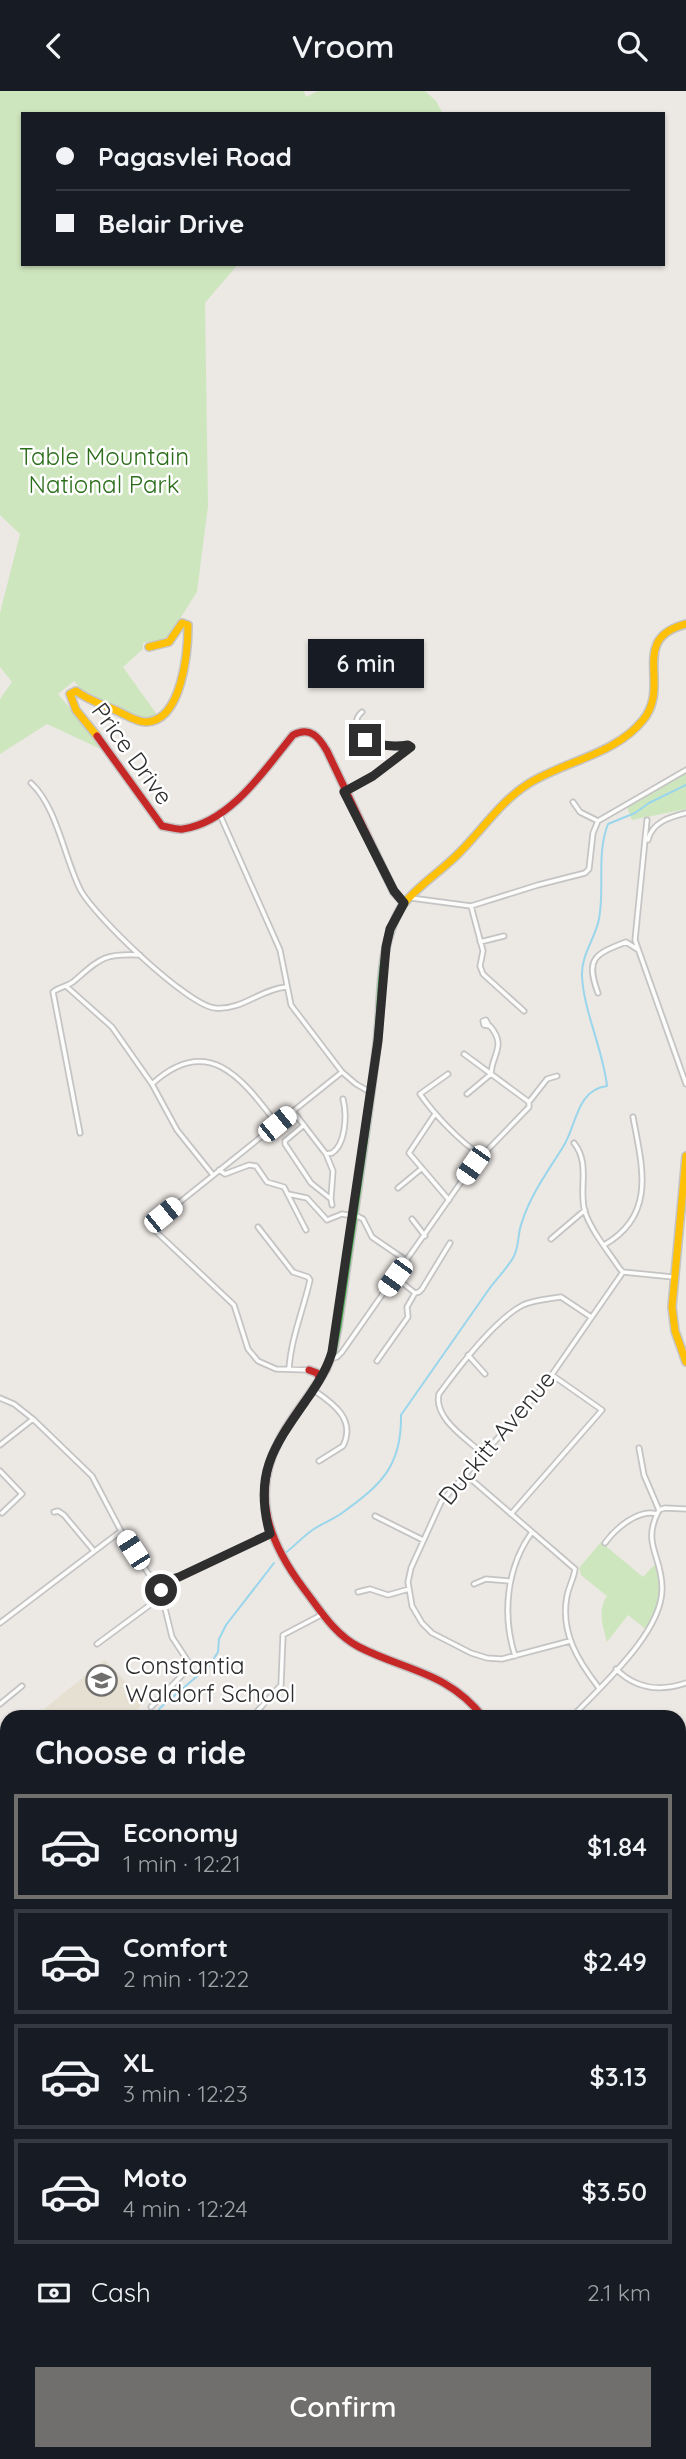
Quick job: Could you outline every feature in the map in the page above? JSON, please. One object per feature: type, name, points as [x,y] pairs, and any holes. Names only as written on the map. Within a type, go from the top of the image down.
[{"type":"main road","name":"Price Drive","points":[[149,647],[169,642],[182,623],[188,624],[180,684],[172,704],[160,718],[142,721],[91,701],[76,691],[70,694],[73,704],[162,826],[183,829],[220,815]]},
{"type":"main road","points":[[478,1710],[455,1687],[353,1644],[342,1636],[323,1614],[281,1559],[270,1534],[264,1501],[270,1459],[285,1430],[331,1359],[370,1092],[390,929],[406,900],[454,859],[503,805],[525,786],[633,731],[651,709],[654,699],[654,647],[670,629],[686,624]]},
{"type":"main road","points":[[220,815],[236,801],[293,735],[301,730],[313,733],[322,742],[394,891],[406,900]]},
{"type":"main road","points":[[686,1156],[674,1277],[673,1321],[686,1362]]},
{"type":"main road","points":[[309,1370],[317,1373],[320,1379]]},
{"type":"street","points":[[344,792],[373,776],[411,748],[408,745],[394,747],[365,740],[356,725],[357,717],[362,712]]},
{"type":"street","points":[[406,900],[471,906],[586,873],[593,832],[598,821],[686,770]]},
{"type":"street","points":[[31,783],[45,802],[83,895],[105,922],[195,1001],[210,1008],[233,1007],[286,986]]},
{"type":"street","points":[[573,802],[580,812],[598,821]]},
{"type":"street","points":[[642,877],[651,831],[662,821],[686,813]]},
{"type":"street","points":[[220,815],[279,945],[292,1007],[342,1072],[370,1092]]},
{"type":"street","points":[[647,820],[635,936],[637,949],[686,1084]]},
{"type":"street","points":[[471,906],[483,951],[483,974],[524,1011]]},
{"type":"street","points":[[480,942],[504,936]]},
{"type":"street","points":[[598,993],[592,971],[592,961],[597,955],[626,942],[637,949]]},
{"type":"street","points":[[80,1133],[52,993],[104,958],[125,954],[142,955]]},
{"type":"street","points":[[66,986],[110,1024],[152,1084],[177,1129],[212,1175]]},
{"type":"street","points":[[467,1094],[491,1074],[499,1047],[496,1034],[489,1025]]},
{"type":"street","points":[[464,1054],[529,1102]]},
{"type":"street","points":[[152,1084],[185,1065],[201,1062],[217,1065],[242,1080],[277,1124]]},
{"type":"street","points":[[325,1370],[267,1367],[258,1361],[248,1349],[234,1305],[150,1226],[342,1072]]},
{"type":"street","points":[[448,1074],[420,1094],[462,1142],[481,1155]]},
{"type":"street","points":[[331,1359],[342,1352],[481,1155],[529,1107],[529,1102],[547,1079],[557,1076]]},
{"type":"street","points":[[326,1154],[332,1153],[341,1145],[345,1116],[343,1099]]},
{"type":"street","points":[[293,1111],[326,1154],[334,1174],[332,1205]]},
{"type":"street","points":[[435,1114],[410,1152],[421,1169],[449,1200]]},
{"type":"street","points":[[604,1245],[628,1228],[642,1196],[643,1170],[633,1117]]},
{"type":"street","points":[[304,1125],[285,1141],[285,1144],[311,1182],[331,1199]]},
{"type":"street","points":[[574,1143],[579,1151],[584,1177],[585,1210],[622,1272],[674,1277]]},
{"type":"street","points":[[219,1170],[225,1174],[249,1165],[256,1166],[267,1182],[282,1185],[306,1230]]},
{"type":"street","points":[[398,1188],[421,1169]]},
{"type":"street","points":[[288,1194],[307,1198],[327,1220],[342,1214],[363,1219],[372,1237],[407,1261]]},
{"type":"street","points":[[551,1239],[585,1210]]},
{"type":"street","points":[[412,1219],[425,1236]]},
{"type":"street","points":[[258,1227],[274,1244],[293,1272],[310,1280],[303,1313],[293,1333],[289,1369]]},
{"type":"street","points":[[377,1361],[408,1317],[407,1307],[415,1293],[419,1292],[436,1270],[450,1243]]},
{"type":"street","name":"Duckitt Avenue","points":[[408,1590],[409,1575],[441,1502],[464,1473],[510,1427],[552,1375],[622,1272]]},
{"type":"street","points":[[395,1277],[415,1293]]},
{"type":"street","points":[[483,1454],[444,1417],[438,1399],[468,1355],[502,1322],[526,1304],[561,1297],[591,1317]]},
{"type":"street","points":[[468,1355],[485,1374]]},
{"type":"street","points":[[511,1514],[602,1410],[552,1375]]},
{"type":"street","points":[[313,1389],[340,1411],[347,1425],[345,1444],[319,1461]]},
{"type":"street","points":[[0,1398],[14,1404],[33,1419],[92,1476],[121,1531],[153,1578],[162,1582],[179,1577],[270,1534]]},
{"type":"street","points":[[0,1445],[33,1419]]},
{"type":"street","points":[[579,1710],[649,1631],[660,1606],[662,1580],[659,1562],[650,1539],[658,1512],[644,1475],[639,1448]]},
{"type":"street","points":[[0,1471],[22,1494],[2,1513]]},
{"type":"street","points":[[464,1473],[575,1570],[566,1605],[570,1641],[578,1661],[599,1688]]},
{"type":"street","points":[[605,1543],[615,1531],[645,1513],[658,1512],[663,1508],[686,1509]]},
{"type":"street","points":[[54,1512],[58,1511],[64,1515],[94,1551]]},
{"type":"street","points":[[375,1516],[424,1540]]},
{"type":"street","points":[[0,1623],[121,1531]]},
{"type":"street","points":[[515,1656],[507,1624],[510,1581],[523,1546],[532,1532]]},
{"type":"street","points":[[474,1584],[486,1579],[510,1581]]},
{"type":"street","points":[[151,1707],[191,1666],[172,1637],[162,1596],[162,1582]]},
{"type":"street","points":[[358,1592],[370,1589],[388,1595],[408,1590],[416,1615],[432,1633],[478,1656],[494,1659],[515,1656],[570,1641]]},
{"type":"street","points":[[97,1644],[162,1596]]},
{"type":"street","points":[[259,1710],[280,1689],[283,1635],[323,1614]]},
{"type":"street","points":[[616,1669],[634,1683],[645,1687],[665,1688],[686,1683]]},
{"type":"street","points":[[0,1704],[22,1686]]},
{"type":"shaded area","name":"Constantia Waldorf School","points":[[105,1660],[144,1701],[137,1710],[43,1710]]},
{"type":"green space","name":"Table Mountain National Park","points":[[0,91],[304,91],[306,97],[318,91],[425,91],[436,101],[442,112],[21,112],[21,266],[236,266],[205,303],[208,506],[197,592],[167,639],[143,643],[143,649],[123,667],[158,716],[146,719],[87,696],[74,681],[58,694],[107,752],[47,724],[0,754],[0,699],[12,682],[0,667],[0,613],[20,534],[0,515]]},
{"type":"green space","points":[[686,772],[686,809],[632,820],[627,807]]},
{"type":"green space","points":[[601,1542],[643,1577],[658,1561],[659,1596],[648,1631],[628,1615],[607,1642],[602,1607],[607,1596],[581,1575],[579,1568]]},
{"type":"waterway","points":[[284,1554],[317,1527],[356,1503],[386,1473],[398,1448],[401,1415],[513,1258],[520,1227],[530,1202],[568,1138],[583,1101],[589,1094],[607,1086],[602,1058],[586,1004],[582,976],[584,961],[599,919],[604,836],[608,824],[635,813],[686,785]]},
{"type":"waterway","points":[[159,1710],[209,1666],[218,1652],[219,1639],[226,1625],[274,1563]]},
{"type":"traffic: fast","points":[[326,1369],[333,1352],[338,1326],[358,1189],[376,1052],[384,958],[394,922],[402,906]]},
{"type":"traffic: slow","points":[[97,736],[76,710],[70,694],[76,691],[142,722],[158,719],[168,710],[181,683],[188,625],[182,623],[169,642],[149,647]]},
{"type":"traffic: slow","points":[[402,906],[415,891],[460,852],[518,791],[542,776],[604,750],[631,732],[643,720],[651,706],[655,652],[659,640],[669,631],[686,624]]},
{"type":"traffic: slow","points":[[686,1156],[672,1307],[675,1331],[686,1362]]},
{"type":"traffic: jam","points":[[97,736],[162,826],[180,829],[200,824],[232,805],[259,778],[293,735],[304,732],[313,734],[327,751],[394,892],[404,903]]},
{"type":"traffic: jam","points":[[326,1369],[284,1431],[270,1461],[265,1500],[274,1537],[292,1572],[335,1629],[350,1642],[441,1681],[477,1710]]},
{"type":"traffic: jam","points":[[309,1370],[317,1373],[320,1379]]},
{"type":"place","name":"Constantia Waldorf School","points":[[102,1680]]},
{"type":"route","points":[[161,1590],[162,1582],[179,1577],[270,1534],[264,1501],[270,1459],[276,1444],[331,1359],[378,1041],[384,958],[388,934],[404,903],[398,899],[344,792],[373,776],[411,747],[394,747],[365,740]]}]
